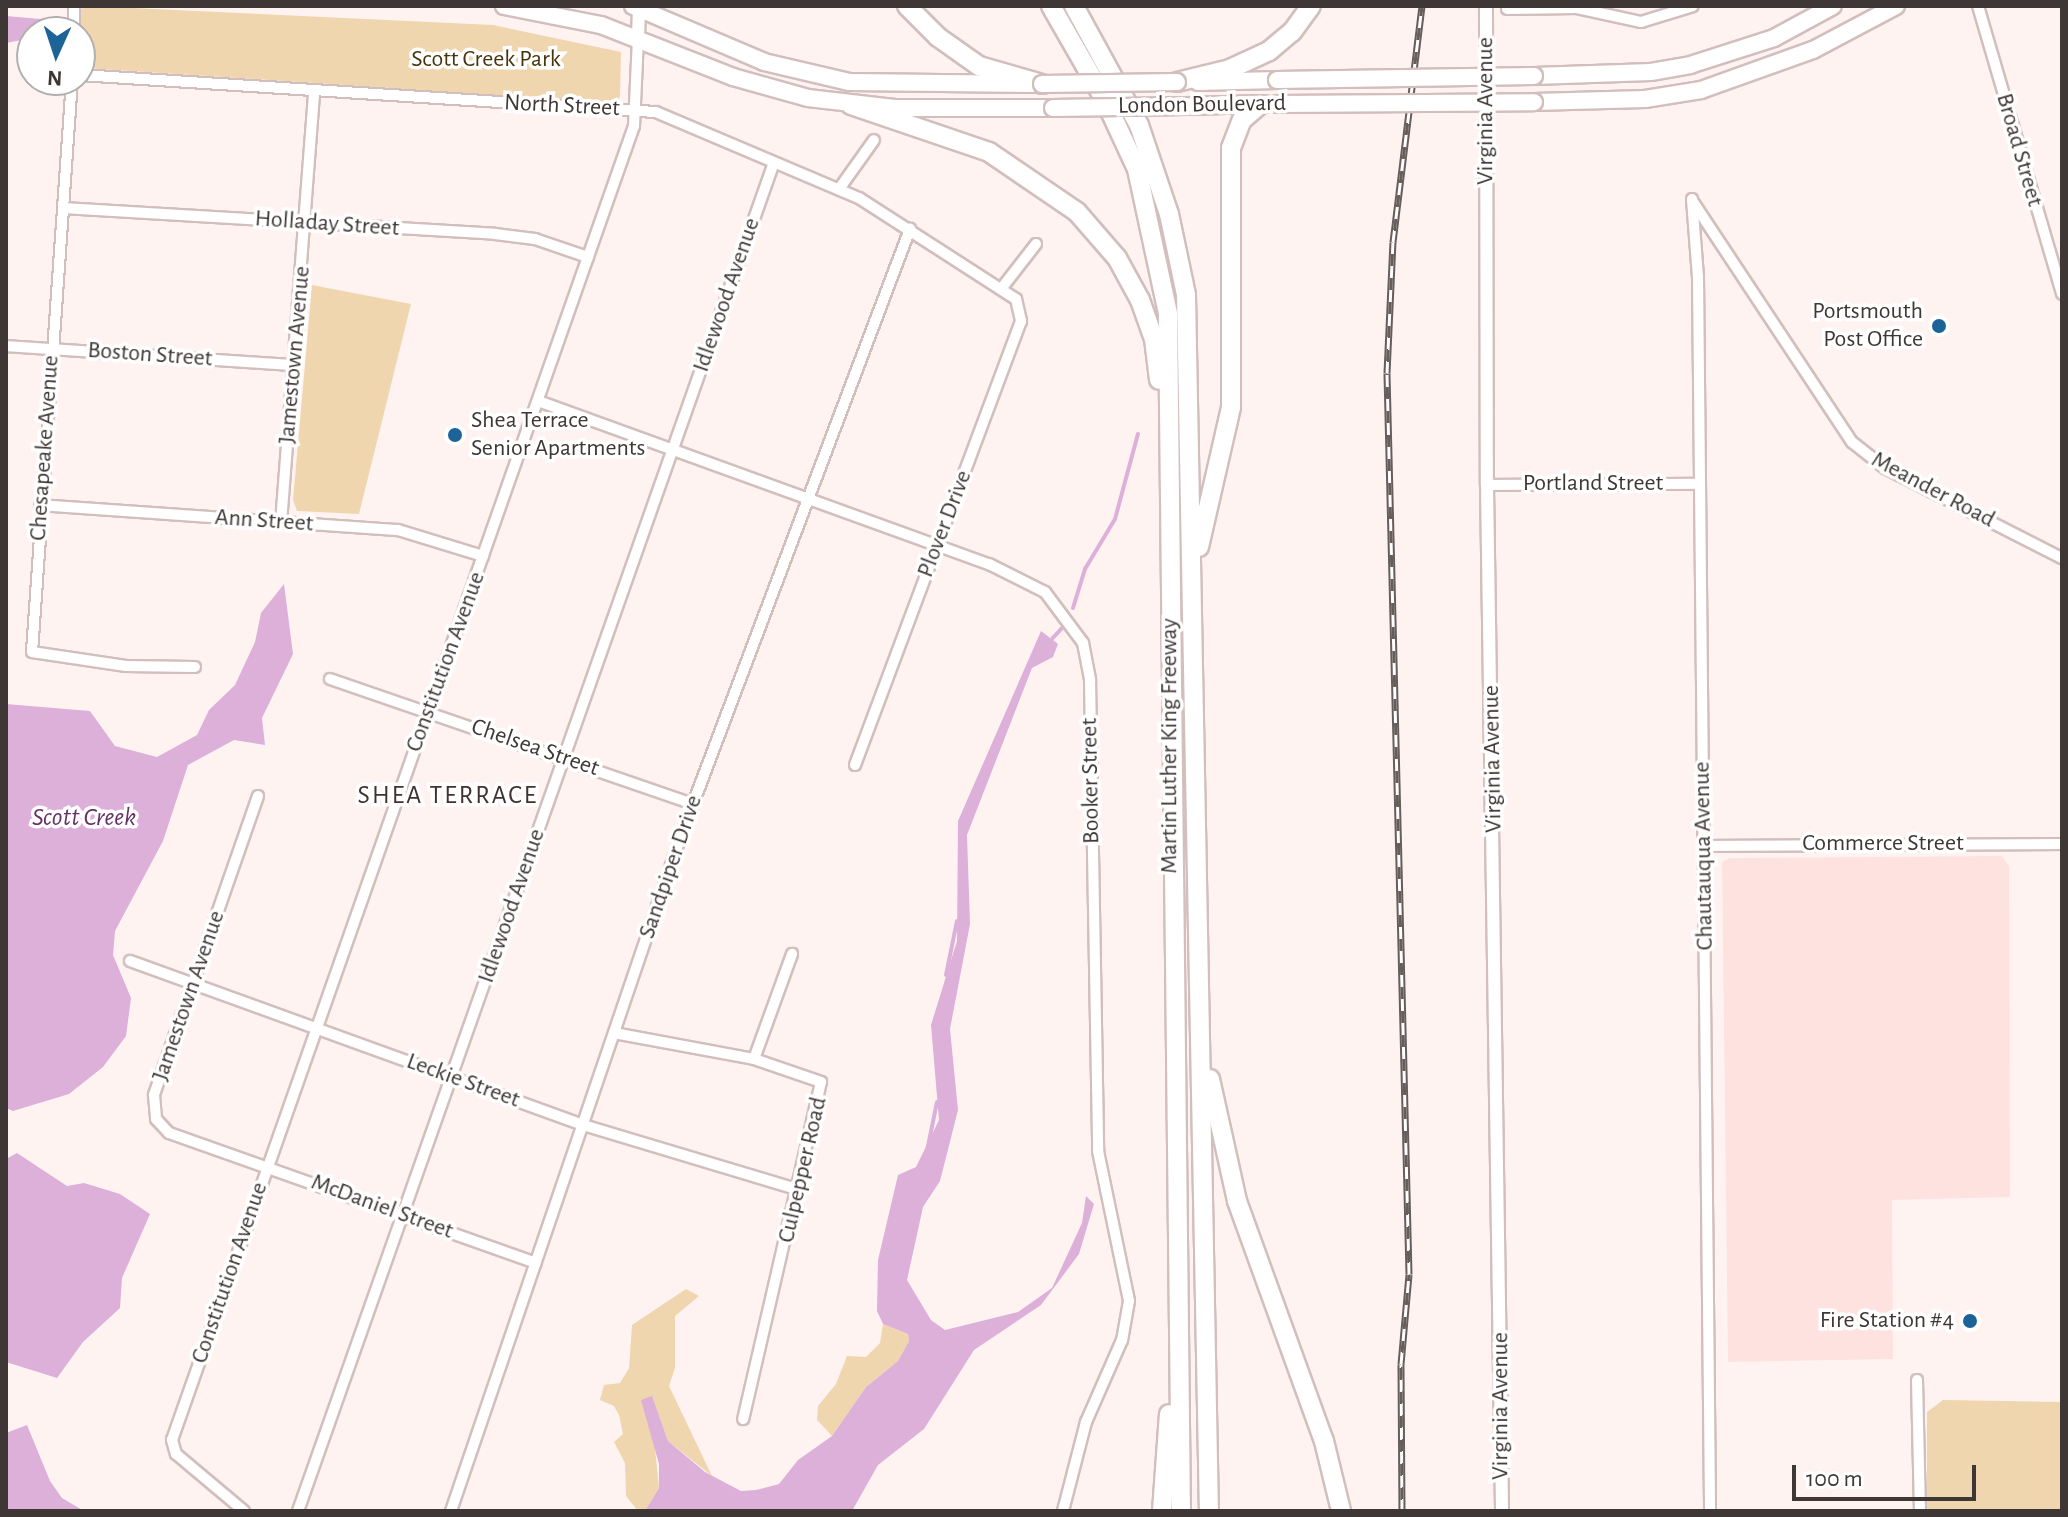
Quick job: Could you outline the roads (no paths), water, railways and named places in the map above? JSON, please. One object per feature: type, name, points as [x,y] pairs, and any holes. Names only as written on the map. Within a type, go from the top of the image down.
[{"type":"highway","points":[[907,6],[938,37],[979,66],[1042,84]]},
{"type":"highway","name":"Martin Luther King Freeway","points":[[1051,6],[1117,125],[1151,220],[1168,314],[1176,1356],[1181,1511]]},
{"type":"highway","name":"Martin Luther King Freeway","points":[[1076,6],[1139,125],[1179,251],[1189,337],[1209,1511]]},
{"type":"highway","points":[[1177,82],[1230,69],[1269,51],[1311,6]]},
{"type":"highway","points":[[1193,610],[1199,548],[1231,407],[1231,148],[1242,120],[1268,104]]},
{"type":"highway","points":[[851,105],[989,152],[1046,186],[1096,231],[1129,279],[1152,331],[1169,495]]},
{"type":"highway","points":[[1200,1017],[1237,1201],[1324,1441],[1341,1511]]},
{"type":"highway","points":[[1162,1511],[1176,1356]]},
{"type":"main road","name":"London Boulevard","points":[[504,6],[558,14],[638,37],[733,77],[851,105],[1053,108],[1534,102],[1665,97],[1736,81],[1813,50],[1896,6]]},
{"type":"main road","name":"London Boulevard","points":[[637,6],[764,62],[849,82],[1042,84],[1651,72],[1690,65],[1774,38],[1833,6]]},
{"type":"street","name":"Constitution Avenue","points":[[244,1511],[176,1454],[172,1440],[538,401],[636,110],[637,6]]},
{"type":"street","name":"Virginia Avenue","points":[[1486,6],[1487,485],[1502,1511]]},
{"type":"street","points":[[1507,9],[1577,8],[1641,22],[1693,6]]},
{"type":"street","name":"Broad Street","points":[[1978,6],[2062,294]]},
{"type":"street","name":"North Street","points":[[96,76],[636,110],[677,119],[773,165],[839,189],[910,229],[1001,289]]},
{"type":"street","name":"Jamestown Avenue","points":[[281,523],[314,91]]},
{"type":"street","name":"Chesapeake Avenue","points":[[71,96],[32,652],[126,666],[195,667]]},
{"type":"street","points":[[839,189],[874,140]]},
{"type":"street","name":"Idlewood Avenue","points":[[298,1511],[773,165]]},
{"type":"street","name":"Chautauqua Avenue","points":[[1692,200],[1700,484],[1710,1511]]},
{"type":"street","name":"Meander Road","points":[[1692,200],[1852,442],[1885,468],[2062,558]]},
{"type":"street","name":"Holladay Street","points":[[63,208],[535,239],[588,257]]},
{"type":"street","name":"Sandpiper Drive","points":[[451,1511],[693,804],[910,229]]},
{"type":"street","points":[[1001,289],[1036,244]]},
{"type":"street","name":"Plover Drive","points":[[855,765],[1021,321],[1018,302],[1001,289]]},
{"type":"street","name":"Boston Street","points":[[6,346],[294,365]]},
{"type":"street","name":"Booker Street","points":[[538,401],[937,545],[1045,592],[1072,623],[1089,670],[1095,1104],[1102,1178],[1129,1301],[1122,1340],[1089,1414],[1063,1511]]},
{"type":"street","name":"Portland Street","points":[[1487,485],[1700,484]]},
{"type":"street","name":"Ann Street","points":[[40,505],[398,530],[483,556]]},
{"type":"street","name":"Chelsea Street","points":[[330,679],[428,710],[693,804]]},
{"type":"street","name":"Jamestown Avenue","points":[[152,1105],[258,796]]},
{"type":"street","name":"Commerce Street","points":[[1704,846],[2062,844]]},
{"type":"street","points":[[754,1059],[792,954]]},
{"type":"street","name":"Leckie Street","points":[[130,961],[583,1125],[799,1190]]},
{"type":"street","name":"Culpepper Road","points":[[614,1033],[754,1059],[821,1082],[799,1190],[743,1419]]},
{"type":"street","name":"McDaniel Street","points":[[152,1105],[156,1119],[169,1133],[536,1263]]},
{"type":"street","points":[[1917,1380],[1920,1511]]},
{"type":"water","points":[[6,16],[16,17],[16,41],[6,43]]},
{"type":"water","name":"Scott Creek","points":[[284,584],[293,654],[262,718],[265,745],[234,740],[188,765],[163,841],[115,931],[113,955],[131,998],[126,1036],[103,1067],[69,1094],[13,1111],[6,1108],[6,704],[90,711],[115,746],[157,757],[197,735],[209,710],[235,685],[255,642],[261,613]]},
{"type":"water","points":[[1041,631],[1058,644],[1053,657],[1032,668],[967,835],[970,924],[950,1029],[958,1110],[940,1181],[923,1207],[907,1280],[931,1320],[945,1330],[1018,1312],[1052,1288],[1082,1223],[1086,1196],[1094,1204],[1079,1254],[1041,1305],[974,1350],[924,1429],[878,1465],[852,1511],[645,1511],[659,1488],[659,1464],[641,1400],[652,1396],[668,1441],[705,1472],[741,1491],[756,1490],[779,1484],[798,1460],[832,1436],[866,1387],[898,1361],[909,1341],[908,1334],[883,1324],[877,1311],[878,1260],[898,1175],[916,1167],[939,1120],[931,1025],[957,941],[958,821]]},
{"type":"water","points":[[17,1153],[67,1186],[84,1183],[120,1194],[150,1214],[122,1278],[120,1308],[83,1342],[57,1378],[6,1362],[6,1159]]},
{"type":"water","points":[[27,1425],[50,1481],[62,1498],[84,1511],[6,1511],[6,1433]]},
{"type":"waterway","points":[[1073,608],[1085,569],[1115,519],[1138,434]]},
{"type":"waterway","points":[[1049,642],[1063,627]]},
{"type":"waterway","points":[[946,975],[957,921]]},
{"type":"waterway","points":[[926,1156],[937,1102]]},
{"type":"railway","points":[[1402,1511],[1401,1364],[1409,1274],[1387,373],[1393,242],[1422,6]]},
{"type":"place","name":"Portsmouth Post Office","points":[[1939,326]]},
{"type":"place","name":"Shea Terrace Senior Apartments","points":[[455,435]]},
{"type":"place","name":"Fire Station #4","points":[[1970,1321]]},
{"type":"district","name":"SHEA TERRACE","points":[[448,796]]},
{"type":"park label","name":"Scott Creek Park","points":[[486,60]]}]
